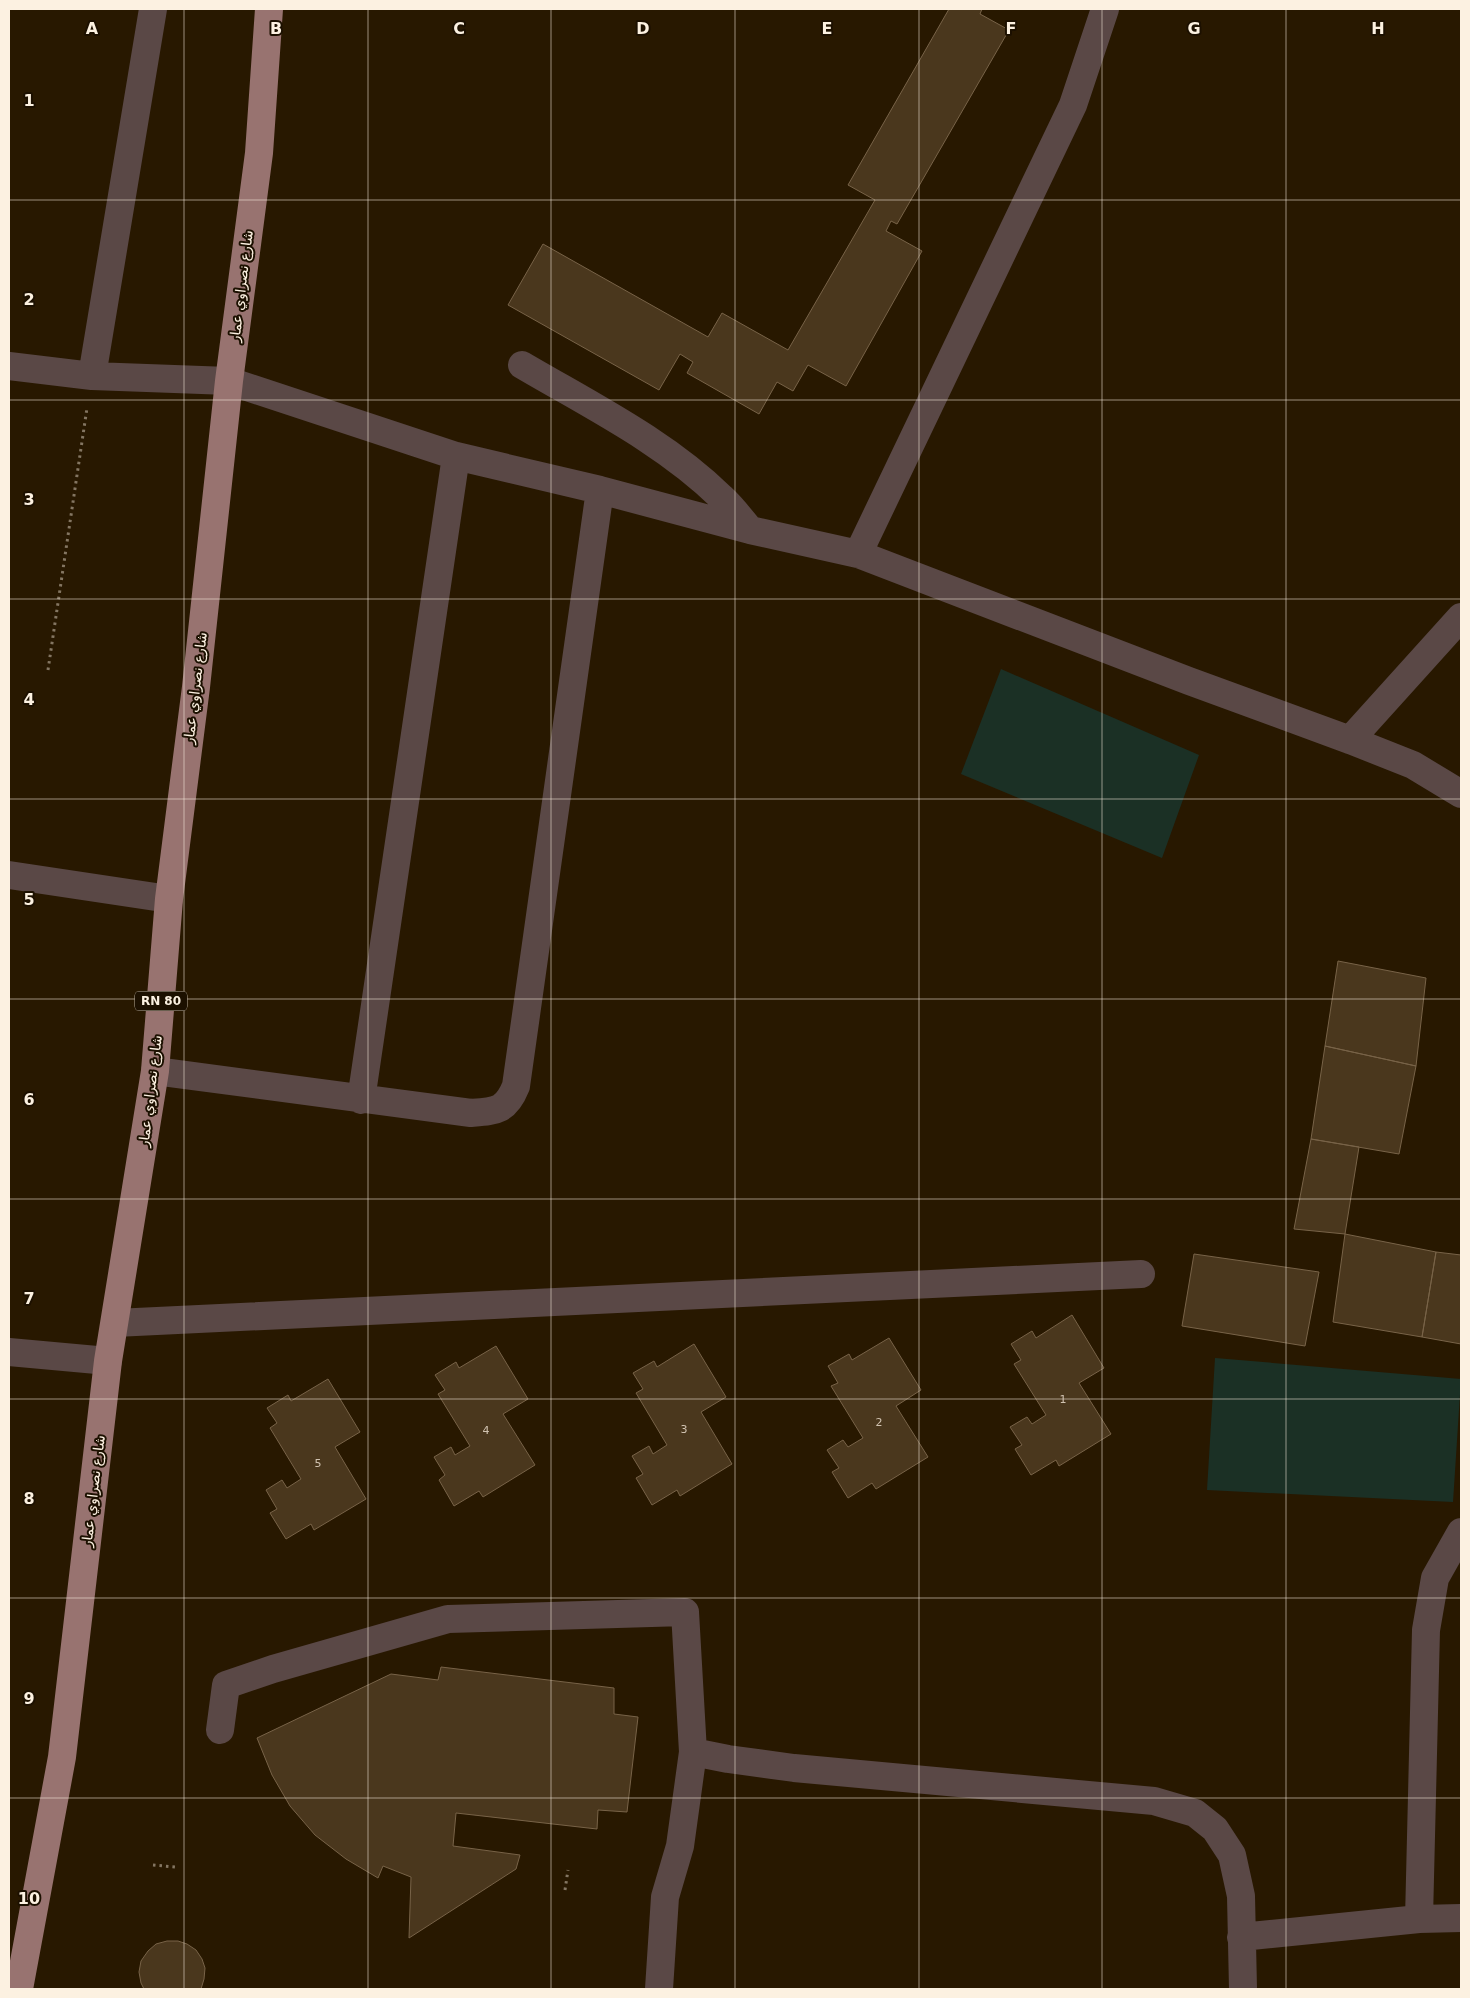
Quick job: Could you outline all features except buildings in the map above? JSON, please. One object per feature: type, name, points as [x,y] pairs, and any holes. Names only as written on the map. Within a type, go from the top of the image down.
[{"type":"main road","name":"شارع نصراوي عمار","points":[[19,1989],[62,1757],[108,1361],[155,1071],[169,899],[196,687],[229,381],[258,153],[269,9]]},
{"type":"street","points":[[92,376],[152,9]]},
{"type":"street","points":[[858,554],[1073,105],[1105,9]]},
{"type":"street","points":[[522,365],[658,445],[692,470],[724,499],[750,530]]},
{"type":"street","points":[[9,366],[92,376],[229,381],[456,456],[600,490],[750,530],[858,554],[1413,765],[1461,794]]},
{"type":"street","points":[[361,1100],[456,456]]},
{"type":"street","points":[[155,1071],[361,1100],[471,1113],[492,1112],[503,1107],[511,1099],[516,1086],[600,490]]},
{"type":"street","points":[[1350,740],[1461,617]]},
{"type":"street","points":[[9,875],[169,899]]},
{"type":"street","points":[[115,1324],[1141,1274]]},
{"type":"street","points":[[9,1352],[108,1361]]},
{"type":"street","points":[[1419,1920],[1426,1630],[1435,1578],[1461,1532]]},
{"type":"street","points":[[220,1730],[226,1685],[273,1669],[448,1619],[685,1612],[693,1752],[680,1846],[665,1897],[659,1989]]},
{"type":"street","points":[[693,1752],[794,1768],[1154,1801],[1195,1813],[1215,1829],[1232,1855],[1240,1896],[1243,1989]]},
{"type":"street","points":[[1240,1937],[1419,1920],[1461,1918]]},
{"type":"path","points":[[48,670],[92,376]]},
{"type":"path","points":[[153,1865],[175,1866]]},
{"type":"path","points":[[565,1890],[568,1870]]},
{"type":"green space","points":[[1001,669],[1199,755],[1162,858],[961,774]]},
{"type":"green space","points":[[1215,1358],[1461,1379],[1453,1502],[1207,1490]]}]
